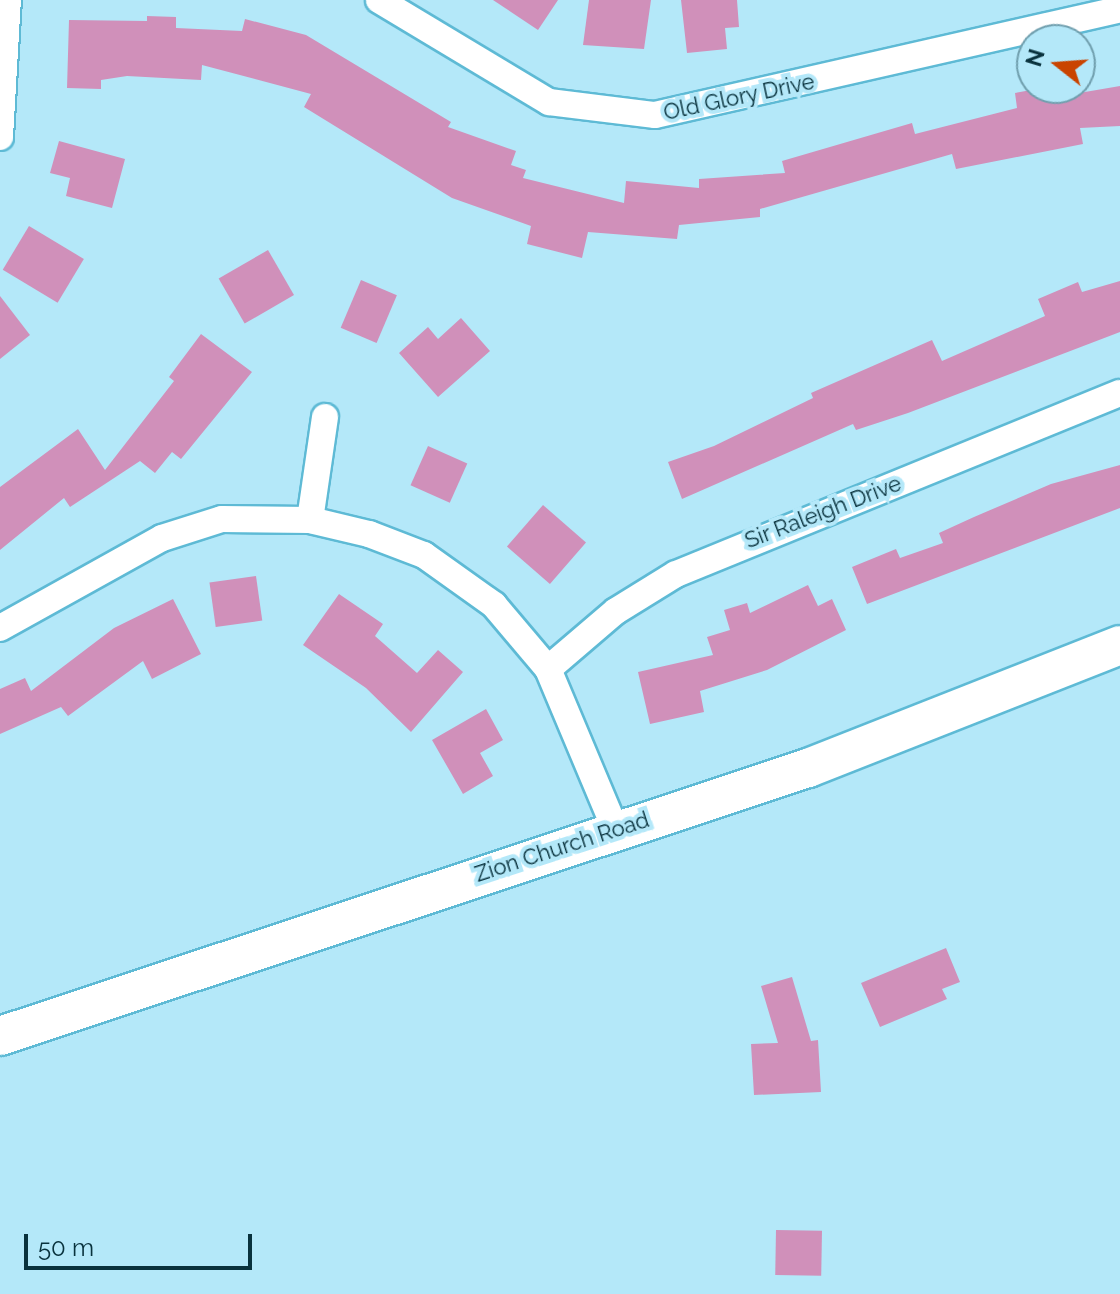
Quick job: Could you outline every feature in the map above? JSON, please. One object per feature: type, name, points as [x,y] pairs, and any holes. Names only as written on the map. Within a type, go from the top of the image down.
[{"type":"street","points":[[0,137],[8,0]]},
{"type":"street","name":"Old Glory Drive","points":[[379,0],[549,102],[655,115],[1120,9]]},
{"type":"street","name":"Sir Raleigh Drive","points":[[548,669],[616,611],[676,574],[1120,393]]},
{"type":"street","points":[[310,520],[325,417]]},
{"type":"street","points":[[0,628],[162,538],[222,519],[310,520],[424,555],[494,605],[548,669],[615,828]]},
{"type":"street","name":"Zion Church Road","points":[[0,1036],[615,828],[808,768],[1120,645]]},
{"type":"building","points":[[493,0],[558,0],[538,30]]},
{"type":"building","points":[[589,0],[651,0],[644,49],[583,45]]},
{"type":"building","points":[[681,0],[737,0],[739,27],[725,28],[727,49],[687,53]]},
{"type":"building","points":[[147,16],[176,17],[176,28],[242,31],[245,19],[306,35],[451,122],[448,127],[516,151],[511,165],[526,170],[523,178],[624,203],[626,181],[699,188],[699,179],[785,173],[782,161],[912,123],[915,134],[1017,108],[1016,104],[1096,104],[1096,90],[1120,86],[1120,126],[1080,128],[1083,144],[956,169],[952,154],[760,209],[760,217],[679,225],[677,239],[588,232],[582,258],[527,244],[531,226],[452,198],[304,107],[311,94],[202,65],[201,80],[127,76],[101,80],[101,89],[67,88],[69,20],[147,21]]},
{"type":"building","points":[[59,141],[125,159],[112,208],[66,196],[70,178],[50,173]]},
{"type":"building","points":[[29,226],[84,259],[58,303],[3,270]]},
{"type":"building","points":[[268,250],[294,295],[245,324],[219,278]]},
{"type":"building","points":[[361,280],[397,295],[377,343],[341,328]]},
{"type":"building","points":[[1120,281],[1120,332],[908,413],[856,430],[853,424],[682,499],[668,462],[714,446],[813,398],[811,393],[932,340],[942,361],[1045,316],[1038,299],[1078,282],[1082,292]]},
{"type":"building","points":[[0,296],[30,335],[0,359]]},
{"type":"building","points":[[461,318],[490,351],[438,397],[399,353],[428,327],[438,339]]},
{"type":"building","points":[[201,334],[252,372],[181,459],[172,452],[155,473],[140,461],[70,507],[64,498],[0,550],[0,487],[78,429],[105,470],[174,381],[169,377]]},
{"type":"building","points":[[428,446],[467,463],[450,503],[411,485]]},
{"type":"building","points":[[1120,465],[1120,508],[867,604],[852,567],[896,549],[900,558],[943,543],[939,533],[974,517],[1051,484]]},
{"type":"building","points":[[543,505],[586,542],[550,584],[507,547]]},
{"type":"building","points":[[256,576],[262,621],[216,627],[209,583]]},
{"type":"building","points":[[808,585],[818,606],[832,599],[846,630],[767,670],[700,691],[704,712],[650,724],[638,672],[713,655],[707,637],[730,630],[724,610],[747,603],[750,613]]},
{"type":"building","points":[[339,594],[383,624],[375,636],[417,673],[438,650],[463,672],[411,732],[366,688],[303,645]]},
{"type":"building","points":[[173,599],[201,654],[152,679],[143,661],[68,716],[61,707],[0,734],[0,689],[25,678],[31,691],[114,628]]},
{"type":"building","points":[[486,709],[503,740],[480,753],[493,776],[463,794],[432,740]]},
{"type":"building","points":[[946,948],[960,982],[942,989],[947,999],[880,1027],[861,983]]},
{"type":"building","points":[[792,977],[811,1041],[818,1040],[821,1092],[754,1095],[751,1044],[778,1043],[761,986]]},
{"type":"building","points":[[776,1230],[822,1231],[821,1276],[775,1275]]}]
